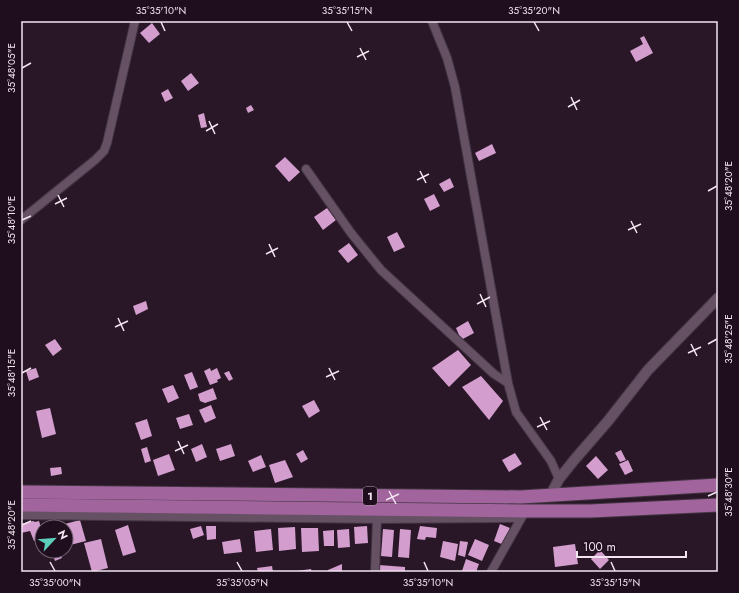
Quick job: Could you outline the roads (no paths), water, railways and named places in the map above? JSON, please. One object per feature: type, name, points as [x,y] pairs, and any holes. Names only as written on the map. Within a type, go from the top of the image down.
[{"type":"main road","name":"1","points":[[21,492],[513,497],[718,485]]},
{"type":"main road","name":"1","points":[[21,505],[523,515],[718,505]]},
{"type":"street","points":[[21,220],[104,151],[107,144],[135,21]]},
{"type":"street","points":[[432,21],[447,58],[455,87],[508,383],[516,412],[551,461],[560,479]]},
{"type":"street","points":[[306,169],[351,233],[381,270],[494,374],[508,383]]},
{"type":"street","points":[[550,496],[560,479],[648,370],[718,298]]},
{"type":"street","points":[[21,515],[378,519],[523,515]]},
{"type":"street","points":[[491,572],[523,515]]},
{"type":"street","points":[[375,572],[378,519]]}]
